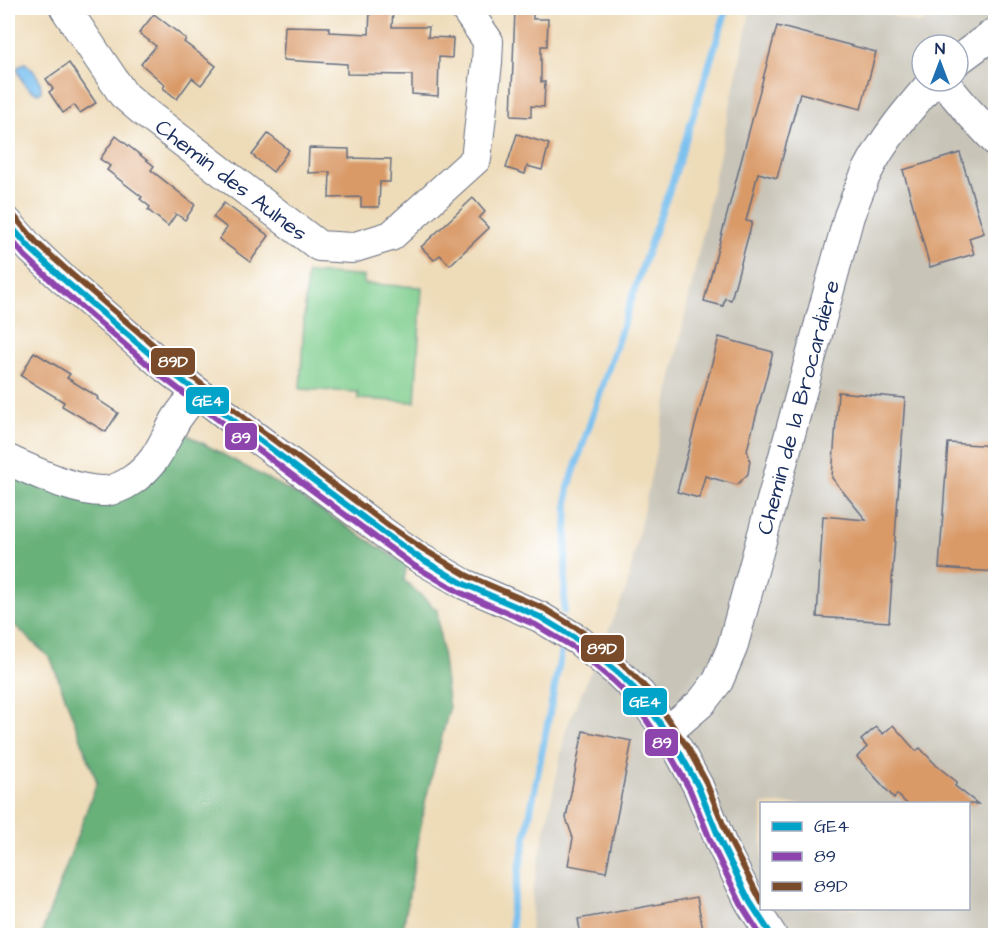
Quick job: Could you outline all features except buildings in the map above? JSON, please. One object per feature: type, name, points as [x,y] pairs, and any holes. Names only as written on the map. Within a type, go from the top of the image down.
[{"type":"street","name":"Chemin des Aulnes","points":[[65,8],[123,94],[144,112],[319,246],[352,248],[391,236],[477,159],[488,41],[465,8]]},
{"type":"street","points":[[970,51],[996,32]]},
{"type":"street","name":"Chemin de la Brocardière","points":[[667,732],[701,703],[718,681],[732,648],[849,216],[866,172],[888,137],[923,93]]},
{"type":"street","points":[[953,93],[996,141]]},
{"type":"street","points":[[8,223],[31,249],[80,294],[166,368],[357,513],[418,556],[464,584],[540,617],[578,640],[617,672],[640,694],[667,732],[698,786],[721,843],[750,902],[772,936]]},
{"type":"street","points":[[8,460],[72,485],[104,491],[120,487],[140,475],[154,459],[178,417],[197,392]]},
{"type":"shaded area","points":[[751,8],[865,8],[918,23],[956,8],[995,8],[995,935],[530,936],[533,889],[566,729],[627,587]]},
{"type":"green space","points":[[307,273],[364,276],[364,284],[422,287],[415,402],[358,399],[358,392],[300,389]]},
{"type":"green space","points":[[186,434],[297,495],[407,565],[404,580],[437,610],[449,709],[425,802],[402,935],[41,935],[97,782],[51,659],[8,619],[8,466],[71,493],[152,480]]},
{"type":"water","points":[[25,63],[37,76],[41,92],[31,90],[23,81],[17,68]]},
{"type":"waterway","points":[[564,611],[568,489],[672,183],[727,8]]},
{"type":"waterway","points":[[513,936],[511,912],[561,654]]},
{"type":"transit line","name":"89D","points":[[15,217],[37,243],[172,361],[389,526],[468,576],[545,609],[584,633],[623,665],[647,689],[688,748],[706,782],[729,839],[760,899]]},
{"type":"transit line","name":"GE4","points":[[8,223],[31,249],[63,279],[166,368],[384,533],[418,557],[464,584],[540,617],[578,640],[617,672],[640,694],[680,753],[698,786],[721,843],[750,902],[772,936]]},
{"type":"transit line","name":"89","points":[[8,236],[25,256],[57,286],[160,375],[413,565],[459,592],[536,625],[573,647],[611,679],[633,700],[672,758],[690,790],[713,847],[742,906],[761,936]]}]
